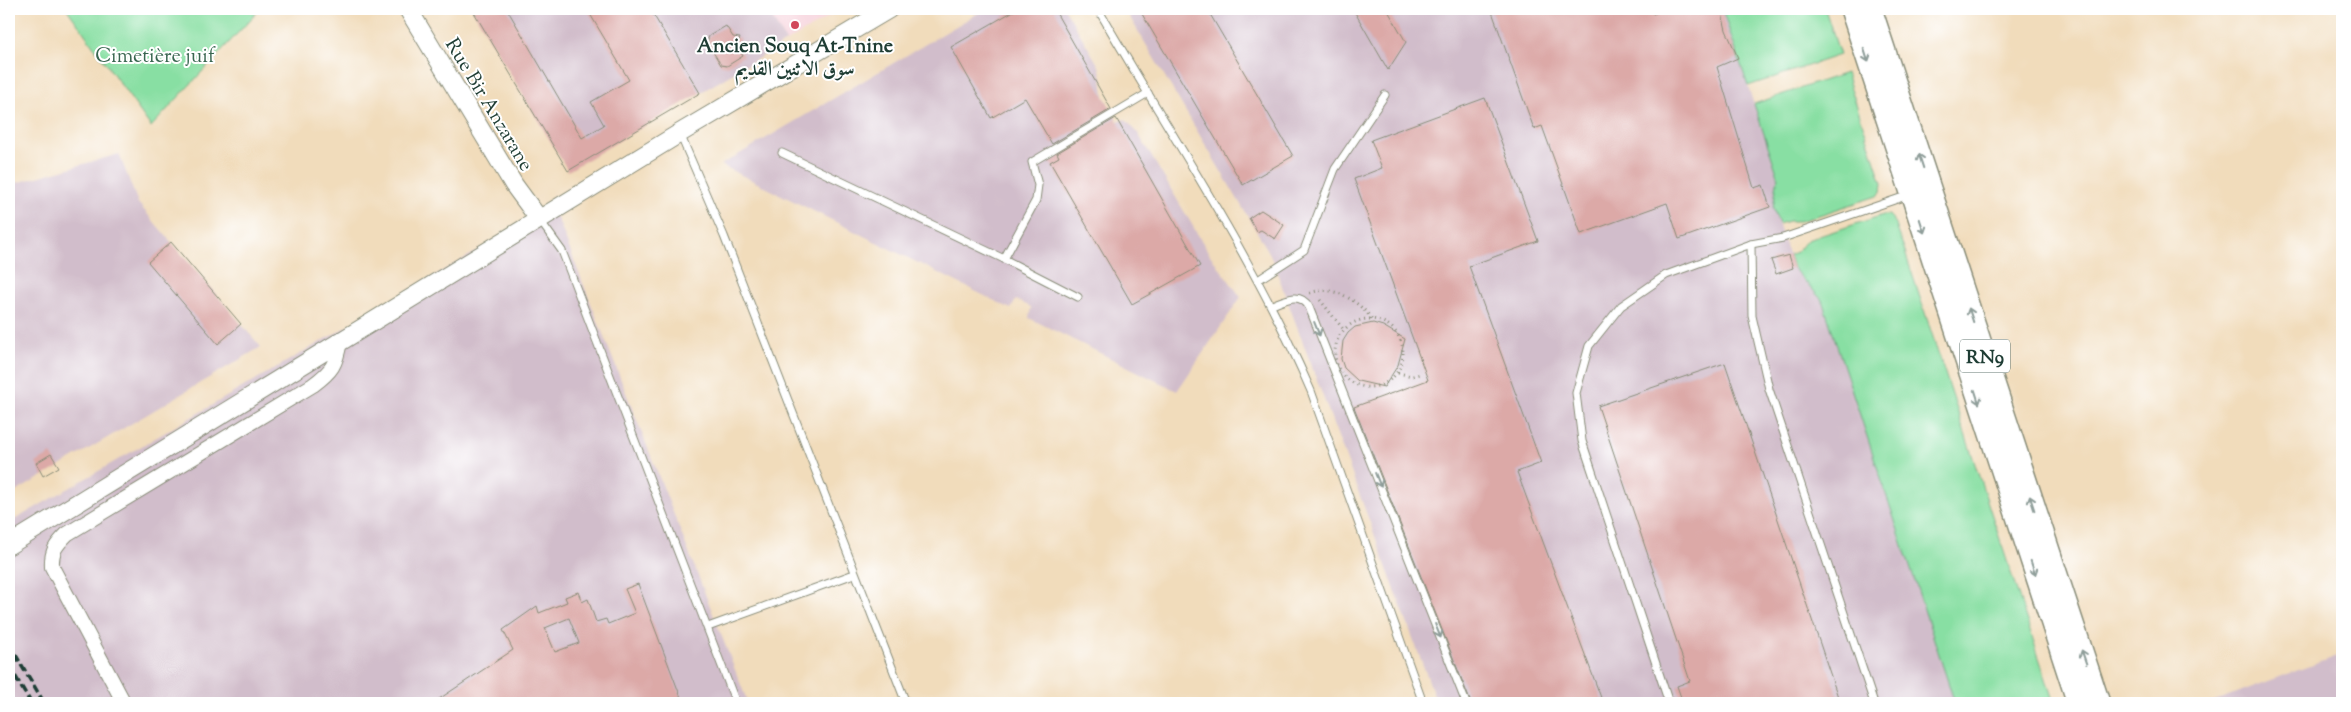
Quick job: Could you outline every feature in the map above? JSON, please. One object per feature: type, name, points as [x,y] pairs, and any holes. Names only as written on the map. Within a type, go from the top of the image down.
[{"type":"main road","name":"RN9","points":[[1851,9],[2078,703]]},
{"type":"main road","name":"RN9","points":[[1871,9],[2099,703]]},
{"type":"street","name":"Rue Bir Anzarane","points":[[408,9],[514,185],[539,219]]},
{"type":"street","points":[[9,545],[680,132],[889,9]]},
{"type":"street","points":[[124,703],[52,567],[52,555],[55,546],[67,534],[313,385],[328,374],[337,361],[340,341]]},
{"type":"lane","points":[[1098,9],[1272,305],[1310,391],[1423,703]]},
{"type":"lane","points":[[1004,259],[1036,200],[1038,184],[1032,162],[1148,93]]},
{"type":"lane","points":[[1258,280],[1304,250],[1335,169],[1385,95]]},
{"type":"lane","points":[[680,132],[728,245],[854,574],[906,703]]},
{"type":"lane","points":[[782,153],[1004,259],[1078,297]]},
{"type":"lane","points":[[1669,703],[1582,441],[1576,393],[1589,346],[1621,306],[1666,275],[1751,244],[1783,238],[1912,195]]},
{"type":"lane","points":[[539,219],[562,251],[736,703]]},
{"type":"lane","points":[[1751,244],[1752,316],[1769,389],[1874,703]]},
{"type":"lane","points":[[1272,305],[1298,298],[1309,307],[1466,703]]},
{"type":"lane","points":[[708,627],[854,574]]},
{"type":"path","points":[[1298,298],[1313,291],[1335,292],[1351,298],[1372,319]]},
{"type":"path","points":[[1313,291],[1344,330]]},
{"type":"path","points":[[1372,319],[1384,322],[1394,328],[1404,350],[1403,362],[1391,380],[1372,387],[1362,387],[1348,380],[1339,368],[1336,358],[1338,338],[1344,330],[1357,322],[1372,319]]},
{"type":"path","points":[[1398,372],[1412,376],[1420,374]]},
{"type":"shaded area","points":[[506,9],[767,9],[786,42],[593,156]]},
{"type":"shaded area","name":"Ancien Souq At-Tnine سوق الاثنين القديم","points":[[767,9],[842,9],[786,42]]},
{"type":"shaded area","points":[[985,9],[1065,9],[1099,66],[1104,96],[1118,122],[1125,119],[1137,132],[1210,255],[1241,297],[1177,391],[1029,318],[1031,307],[1016,300],[1011,309],[721,165]]},
{"type":"shaded area","points":[[1125,9],[1722,9],[1778,176],[1773,208],[1793,268],[1822,300],[1955,703],[1437,703],[1270,254]]},
{"type":"shaded area","points":[[119,154],[138,203],[261,347],[9,496],[9,185]]},
{"type":"shaded area","points":[[553,207],[748,703],[9,703],[9,523]]},
{"type":"shaded area","points":[[2342,654],[2342,703],[2209,703]]},
{"type":"green space","name":"Cimetière juif","points":[[67,9],[260,9],[151,127]]},
{"type":"green space","points":[[1722,9],[1825,9],[1840,55],[1748,86]]},
{"type":"green space","points":[[1846,73],[1882,183],[1881,192],[1877,196],[1801,221],[1788,221],[1779,224],[1773,208],[1778,176],[1754,104]]},
{"type":"green space","points":[[1883,215],[1889,215],[1895,222],[2054,703],[1955,703],[1822,300],[1793,268],[1789,255],[1798,251],[1807,240]]},
{"type":"building","points":[[472,9],[507,9],[582,138],[604,125],[591,102],[629,80],[587,9],[650,9],[700,93],[568,171]]},
{"type":"building","points":[[1017,9],[1054,9],[1111,109],[1052,144],[1025,98],[991,118],[951,47]]},
{"type":"building","points":[[1139,9],[1207,9],[1293,156],[1243,185]]},
{"type":"building","points":[[1353,9],[1387,9],[1406,42],[1388,70]]},
{"type":"building","points":[[1491,9],[1651,9],[1653,14],[1667,9],[1721,9],[1726,30],[1738,58],[1717,67],[1754,188],[1763,185],[1770,207],[1679,239],[1667,203],[1581,234],[1542,126],[1534,129]]},
{"type":"building","points":[[726,26],[733,37],[740,38],[737,45],[743,56],[727,66],[721,65],[707,42],[709,36]]},
{"type":"building","points":[[1485,98],[1538,241],[1469,266],[1541,463],[1517,472],[1603,703],[1471,703],[1354,407],[1428,380],[1354,179],[1382,168],[1371,140]]},
{"type":"building","points":[[1116,118],[1200,266],[1132,304],[1050,162],[1059,157],[1057,153]]},
{"type":"building","points":[[1261,210],[1284,225],[1275,239],[1261,230],[1257,232],[1249,218]]},
{"type":"building","points":[[171,242],[241,324],[218,344],[148,262]]},
{"type":"building","points":[[1789,255],[1793,268],[1776,274],[1771,260]]},
{"type":"building","points":[[1373,323],[1383,326],[1405,339],[1398,365],[1384,387],[1358,381],[1344,368],[1341,359],[1343,341],[1348,333],[1355,327]]},
{"type":"building","points":[[1725,363],[1840,703],[1683,703],[1677,686],[1690,681],[1598,406]]},
{"type":"building","points":[[51,454],[59,467],[43,476],[36,463]]},
{"type":"building","points":[[638,584],[683,703],[433,703],[513,650],[503,630],[537,606],[539,613],[567,602],[565,597],[578,592],[582,602],[588,599],[596,622],[606,619],[608,624],[635,613],[625,589]],"holes":[[[569,618],[579,643],[555,652],[545,628]]]},
{"type":"railway","points":[[9,644],[44,703]]},
{"type":"railway","points":[[9,666],[31,703]]},
{"type":"place","name":"Ancien Souq At-Tnine سوق الاثنين القديم","points":[[795,25]]}]
